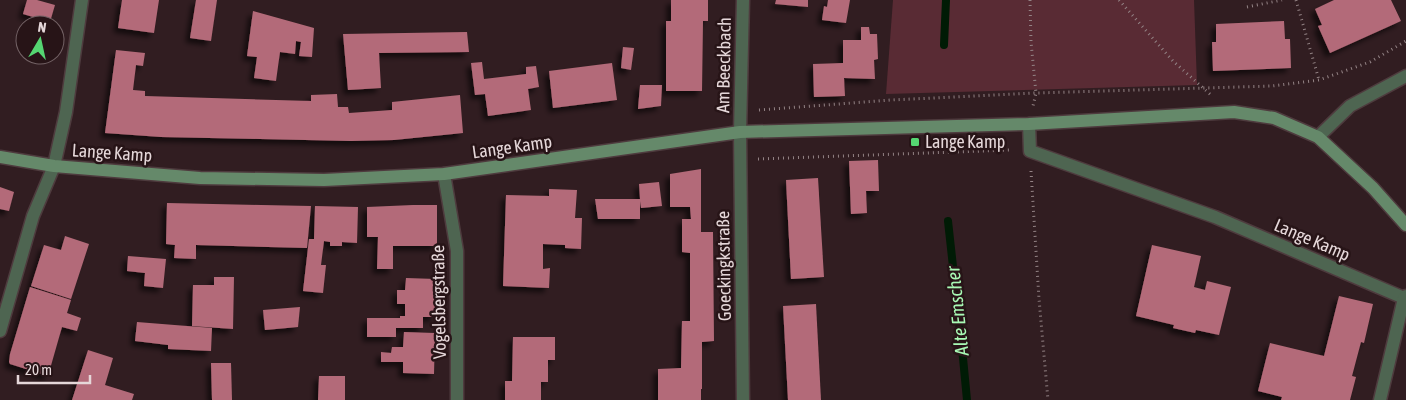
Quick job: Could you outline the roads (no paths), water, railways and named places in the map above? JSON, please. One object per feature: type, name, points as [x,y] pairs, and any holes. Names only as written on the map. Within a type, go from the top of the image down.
[{"type":"street","points":[[0,331],[33,216],[54,166],[66,112],[82,0]]},
{"type":"street","name":"Am Beeckbach","points":[[740,132],[743,0]]},
{"type":"street","points":[[1318,137],[1350,106],[1406,76]]},
{"type":"street","name":"Lange Kamp","points":[[0,157],[54,166],[200,178],[314,180],[444,174],[740,132],[1030,124],[1234,112],[1274,118],[1318,137],[1373,188],[1406,225]]},
{"type":"street","name":"Lange Kamp","points":[[1030,124],[1030,151],[1215,217],[1405,297]]},
{"type":"street","name":"Goeckingkstraße","points":[[740,132],[743,400]]},
{"type":"street","name":"Vogelsbergstraße","points":[[444,174],[457,251],[457,400]]},
{"type":"street","points":[[1380,400],[1405,297]]},
{"type":"waterway","name":"Alte Emscher","points":[[944,45],[946,0]]},
{"type":"waterway","name":"Alte Emscher","points":[[948,221],[967,400]]},
{"type":"place","name":"Lange Kamp","points":[[915,142]]}]
